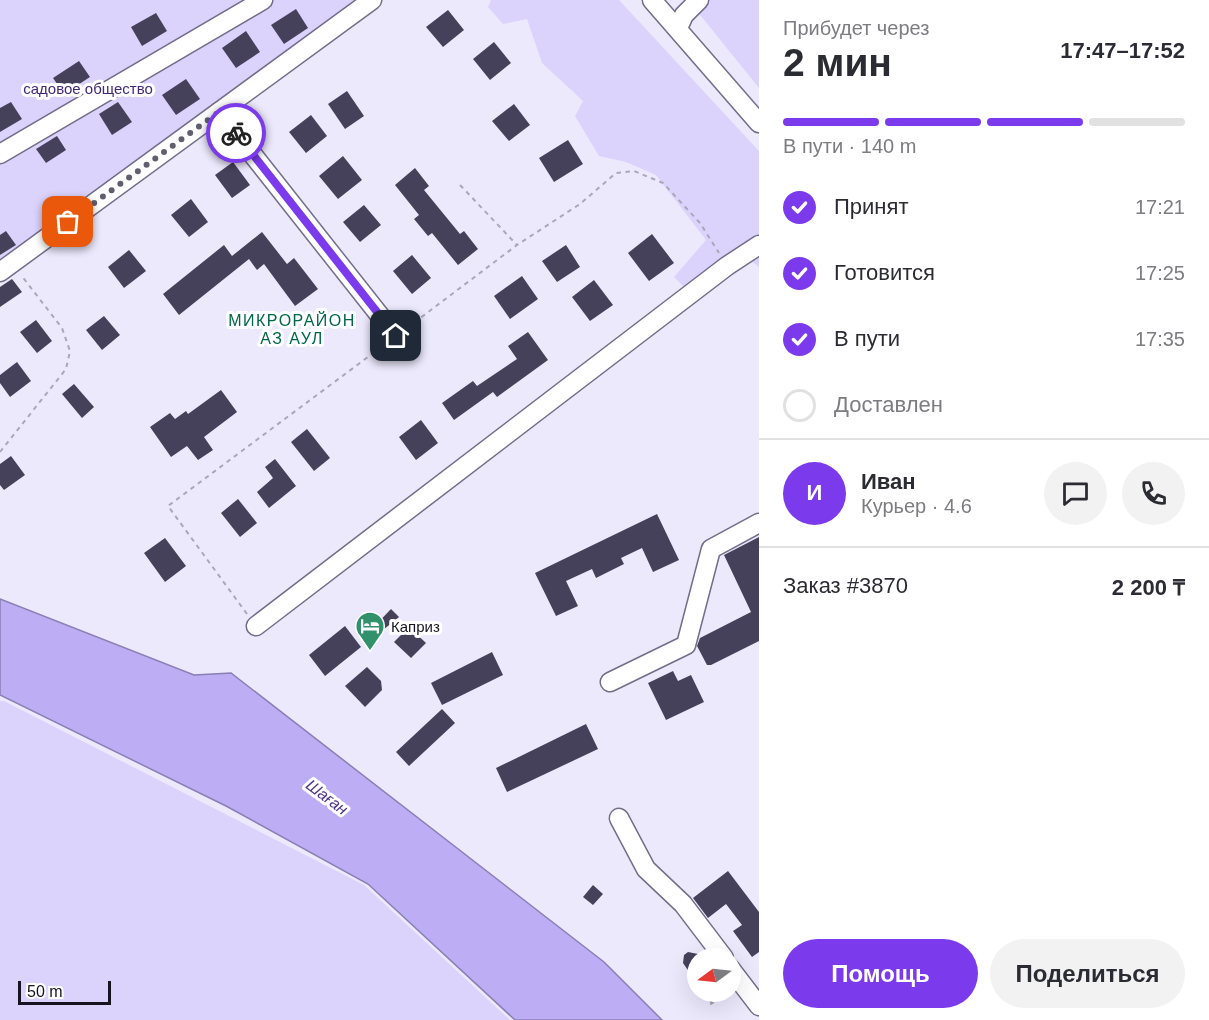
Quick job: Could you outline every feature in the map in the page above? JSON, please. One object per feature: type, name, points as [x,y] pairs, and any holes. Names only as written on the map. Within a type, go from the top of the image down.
[{"type":"street","points":[[0,154],[263,0]]},
{"type":"street","points":[[6,268],[372,0]]},
{"type":"street","points":[[652,0],[759,123]]},
{"type":"street","points":[[678,28],[684,15],[699,0]]},
{"type":"street","points":[[219,112],[396,336]]},
{"type":"street","points":[[256,626],[727,266],[759,245]]},
{"type":"street","points":[[610,682],[686,645],[711,549],[759,523]]},
{"type":"street","points":[[619,818],[646,869],[683,904],[716,948]]},
{"type":"street","points":[[741,982],[759,1006]]},
{"type":"path","points":[[256,626],[168,506],[518,245],[580,204],[616,173],[634,171],[663,183],[700,223],[727,266]]},
{"type":"path","points":[[460,186],[518,245]]},
{"type":"path","points":[[0,452],[66,369],[70,351],[62,328],[6,268]]},
{"type":"green space","name":"садовое общество","points":[[0,0],[355,0],[0,260]]},
{"type":"green space","points":[[491,0],[619,0],[759,151],[759,267],[737,250],[688,291],[674,277],[706,240],[656,175],[626,162],[599,156],[575,116],[583,101],[542,63],[527,19],[503,24],[488,7]]},
{"type":"green space","points":[[688,0],[759,0],[759,88]]},
{"type":"green space","points":[[0,701],[4,701],[364,885],[510,1020],[0,1020]]},
{"type":"water","name":"Шаған","points":[[0,599],[194,675],[231,673],[604,962],[662,1020],[515,1020],[368,884],[226,806],[0,695]]},
{"type":"building","points":[[296,9],[308,28],[284,44],[271,25]]},
{"type":"building","points":[[448,10],[464,30],[443,47],[426,27]]},
{"type":"building","points":[[156,13],[167,31],[142,46],[131,27]]},
{"type":"building","points":[[246,31],[260,52],[236,68],[222,48]]},
{"type":"building","points":[[494,42],[511,63],[490,80],[473,59]]},
{"type":"building","points":[[79,61],[90,77],[64,94],[53,78]]},
{"type":"building","points":[[186,79],[200,99],[176,115],[162,95]]},
{"type":"building","points":[[347,91],[364,116],[345,129],[328,104]]},
{"type":"building","points":[[11,102],[22,119],[0,132],[0,108]]},
{"type":"building","points":[[118,102],[132,122],[112,135],[99,114]]},
{"type":"building","points":[[514,104],[530,125],[509,141],[492,121]]},
{"type":"building","points":[[311,115],[327,136],[306,153],[289,132]]},
{"type":"building","points":[[57,136],[66,150],[46,163],[36,149]]},
{"type":"building","points":[[568,140],[583,164],[554,182],[539,158]]},
{"type":"building","points":[[343,156],[362,180],[338,199],[319,176]]},
{"type":"building","points":[[233,162],[250,185],[232,198],[215,175]]},
{"type":"building","points":[[415,168],[429,186],[424,190],[460,234],[464,231],[478,249],[458,265],[432,233],[428,236],[414,219],[419,215],[395,185]]},
{"type":"building","points":[[191,199],[208,222],[189,237],[171,215]]},
{"type":"building","points":[[364,205],[381,225],[360,242],[343,222]]},
{"type":"building","points":[[6,231],[16,245],[0,255],[0,235]]},
{"type":"building","points":[[262,232],[287,264],[294,258],[318,289],[295,306],[264,264],[257,270],[249,259],[179,315],[163,294],[224,245],[232,256]]},
{"type":"building","points":[[652,234],[674,263],[649,281],[628,253]]},
{"type":"building","points":[[566,245],[580,267],[557,282],[542,261]]},
{"type":"building","points":[[129,250],[146,271],[124,288],[108,267]]},
{"type":"building","points":[[412,255],[431,278],[412,294],[393,271]]},
{"type":"building","points":[[522,276],[538,299],[510,319],[494,296]]},
{"type":"building","points":[[12,279],[22,292],[0,307],[0,287]]},
{"type":"building","points":[[594,280],[613,305],[590,321],[572,297]]},
{"type":"building","points":[[104,316],[120,335],[102,350],[86,330]]},
{"type":"building","points":[[36,320],[52,341],[37,353],[20,332]]},
{"type":"building","points":[[528,332],[548,360],[497,397],[493,392],[454,420],[442,403],[473,381],[477,386],[517,359],[508,346]]},
{"type":"building","points":[[17,362],[31,381],[10,397],[0,383],[0,375]]},
{"type":"building","points":[[74,384],[94,407],[82,418],[62,394]]},
{"type":"building","points":[[221,390],[237,412],[204,437],[213,450],[198,460],[187,446],[171,457],[150,427],[170,413],[175,419],[186,411],[188,414]]},
{"type":"building","points":[[421,420],[438,443],[416,460],[399,437]]},
{"type":"building","points":[[307,429],[330,458],[314,471],[291,442]]},
{"type":"building","points":[[11,456],[25,475],[4,490],[0,485],[0,464]]},
{"type":"building","points":[[275,459],[296,486],[269,508],[257,492],[273,478],[265,467]]},
{"type":"building","points":[[238,499],[257,523],[240,537],[221,513]]},
{"type":"building","points":[[657,514],[679,560],[653,572],[642,548],[621,558],[624,564],[596,578],[592,569],[566,581],[578,606],[556,616],[535,573]]},
{"type":"building","points":[[759,537],[759,641],[707,665],[697,646],[700,638],[751,612],[724,555]]},
{"type":"building","points":[[165,538],[186,566],[165,582],[144,553]]},
{"type":"building","points":[[391,609],[399,617],[373,638],[368,633]]},
{"type":"building","points":[[345,626],[361,647],[325,676],[309,655]]},
{"type":"building","points":[[409,627],[426,643],[411,658],[394,642]]},
{"type":"building","points":[[492,652],[503,675],[442,705],[431,683]]},
{"type":"building","points":[[367,667],[381,681],[382,690],[365,707],[345,686]]},
{"type":"building","points":[[673,671],[678,681],[691,675],[704,702],[666,720],[648,683]]},
{"type":"building","points":[[442,709],[455,723],[409,766],[396,752]]},
{"type":"building","points":[[586,724],[598,749],[507,792],[496,768]]},
{"type":"building","points":[[728,871],[759,912],[759,952],[752,957],[733,931],[742,925],[726,904],[708,918],[693,898]]},
{"type":"building","points":[[593,885],[603,894],[593,905],[583,897]]},
{"type":"building","points":[[687,953],[687,969],[683,963],[684,955]]},
{"type":"way so far","points":[[68,222],[219,112],[236,133]]},
{"type":"place","name":"Каприз","points":[[370,652]]},
{"type":"district","name":"МИКРОРАЙОН АЗ АУЛ","points":[[292,329]]},
{"type":"route","points":[[236,133],[396,336]]}]
